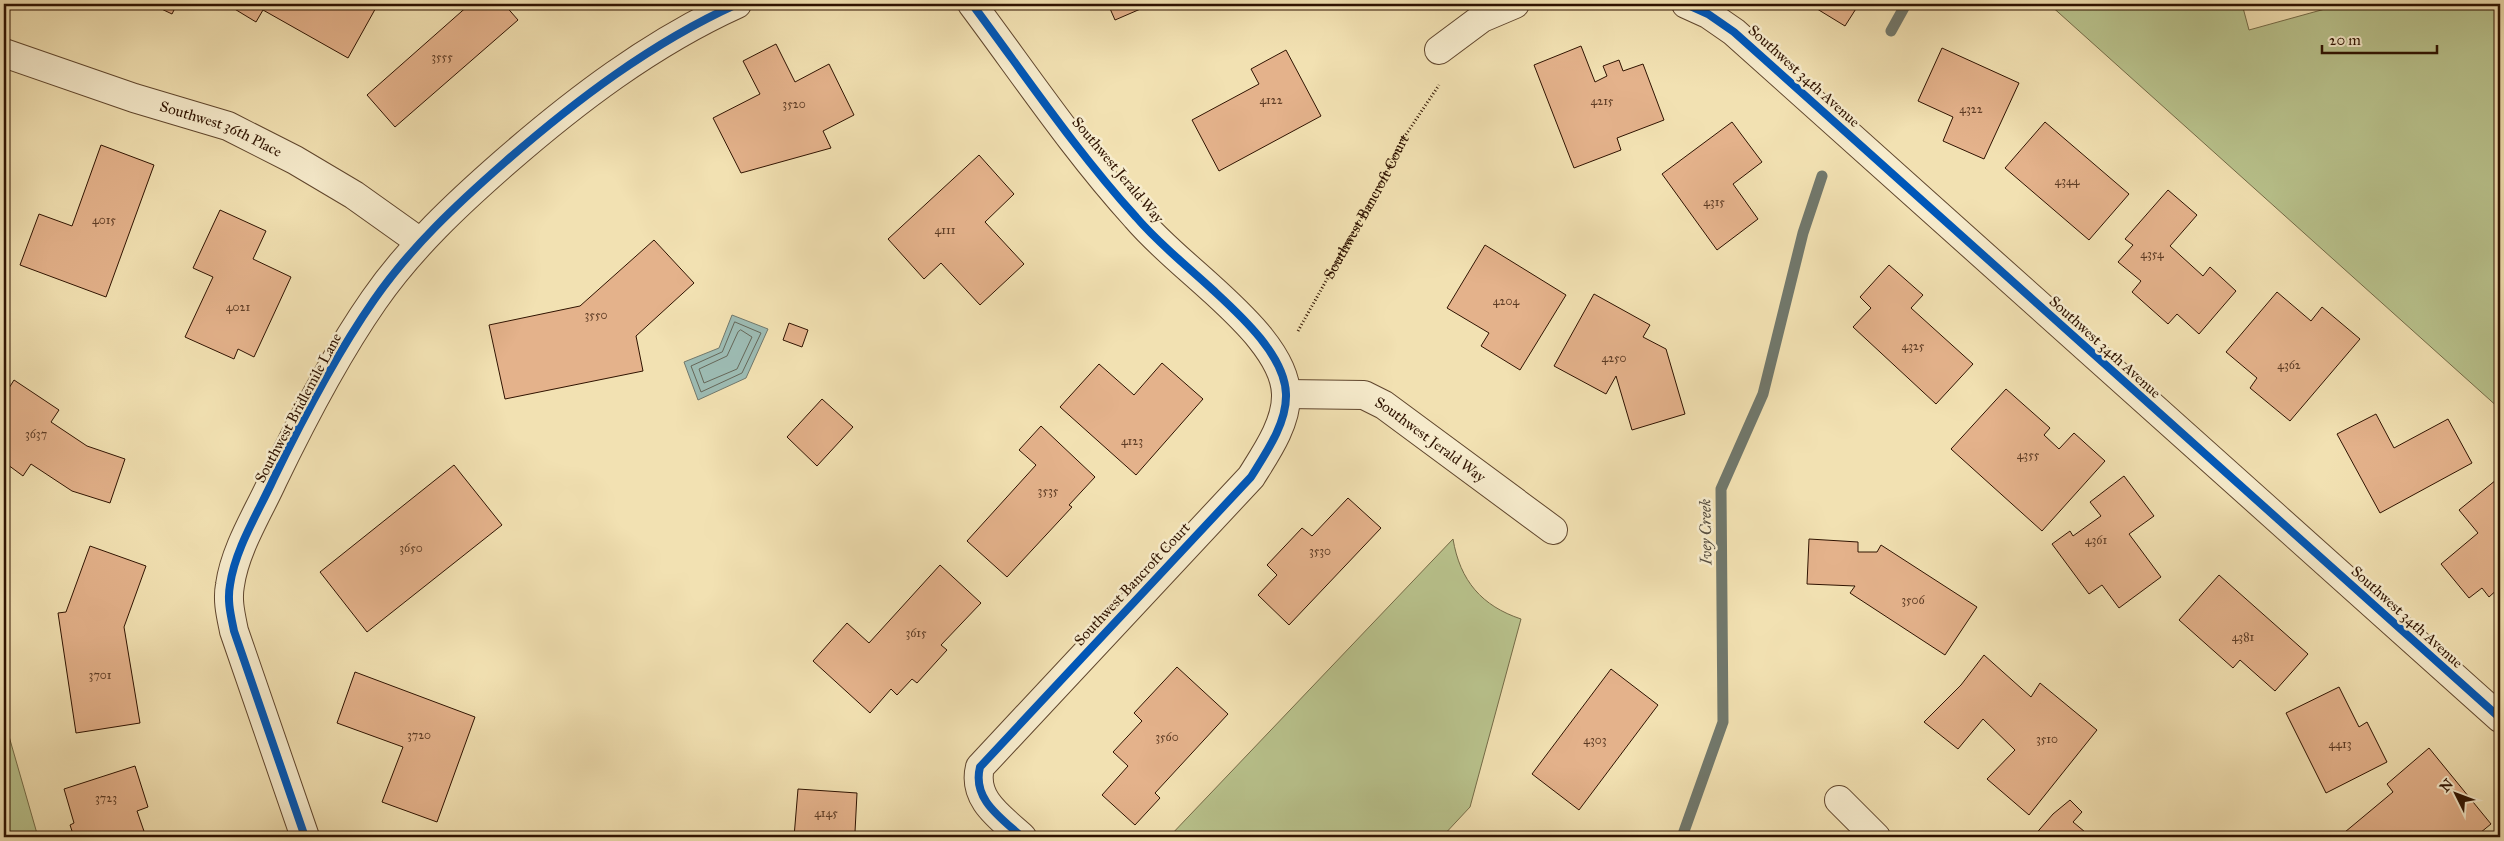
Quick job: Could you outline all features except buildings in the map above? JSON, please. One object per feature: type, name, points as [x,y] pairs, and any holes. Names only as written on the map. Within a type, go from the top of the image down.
[{"type":"street","name":"Southwest Bridlemile Lane","points":[[305,837],[234,631],[229,609],[230,585],[241,551],[287,451],[350,337],[374,299],[420,242],[482,182],[610,77],[691,28],[737,4]]},
{"type":"street","name":"Southwest Jerald Way","points":[[972,4],[1080,148],[1136,218],[1242,318],[1257,335],[1277,366],[1286,394],[1364,395],[1384,405],[1553,530]]},
{"type":"street","points":[[1439,50],[1482,18],[1515,4]]},
{"type":"street","name":"Southwest 34th Avenue","points":[[1686,4],[1708,14],[1734,32],[2500,718]]},
{"type":"street","name":"Southwest 36th Place","points":[[4,53],[134,98],[228,126],[295,160],[354,195],[420,242]]},
{"type":"street","name":"Southwest Bancroft Court","points":[[1022,837],[992,810],[980,794],[977,780],[980,767],[989,755],[1251,476],[1268,450],[1281,421],[1286,394]]},
{"type":"street","points":[[1839,800],[1876,837]]},
{"type":"green space","points":[[2049,4],[2242,4],[2249,30],[2343,4],[2500,4],[2500,409]]},
{"type":"green space","points":[[1453,539],[1461,567],[1475,590],[1495,607],[1521,619],[1470,807],[1442,837],[1169,837]]},
{"type":"green space","points":[[4,719],[38,837],[4,837]]},
{"type":"water","points":[[732,315],[768,329],[746,378],[698,400],[684,362],[719,348]]},
{"type":"waterway","name":"Ivey Creek","points":[[1891,31],[1906,4]]},
{"type":"waterway","name":"Ivey Creek","points":[[1682,837],[1723,722],[1721,489],[1763,394],[1803,233],[1822,176]]},
{"type":"cycle path","points":[[305,837],[234,631],[229,597],[233,572],[242,545],[295,435],[333,365],[374,300],[403,262],[452,210],[532,139],[586,95],[644,55],[705,19],[737,4]]},
{"type":"cycle path","points":[[972,4],[1051,112],[1114,192],[1154,236],[1235,311],[1259,336],[1278,365],[1284,379],[1286,394],[1283,416],[1279,427],[1269,448],[1251,477],[980,767],[980,789],[984,798],[997,814],[1022,837]]},
{"type":"cycle path","points":[[1686,4],[1708,14],[1734,32],[2500,718]]}]
